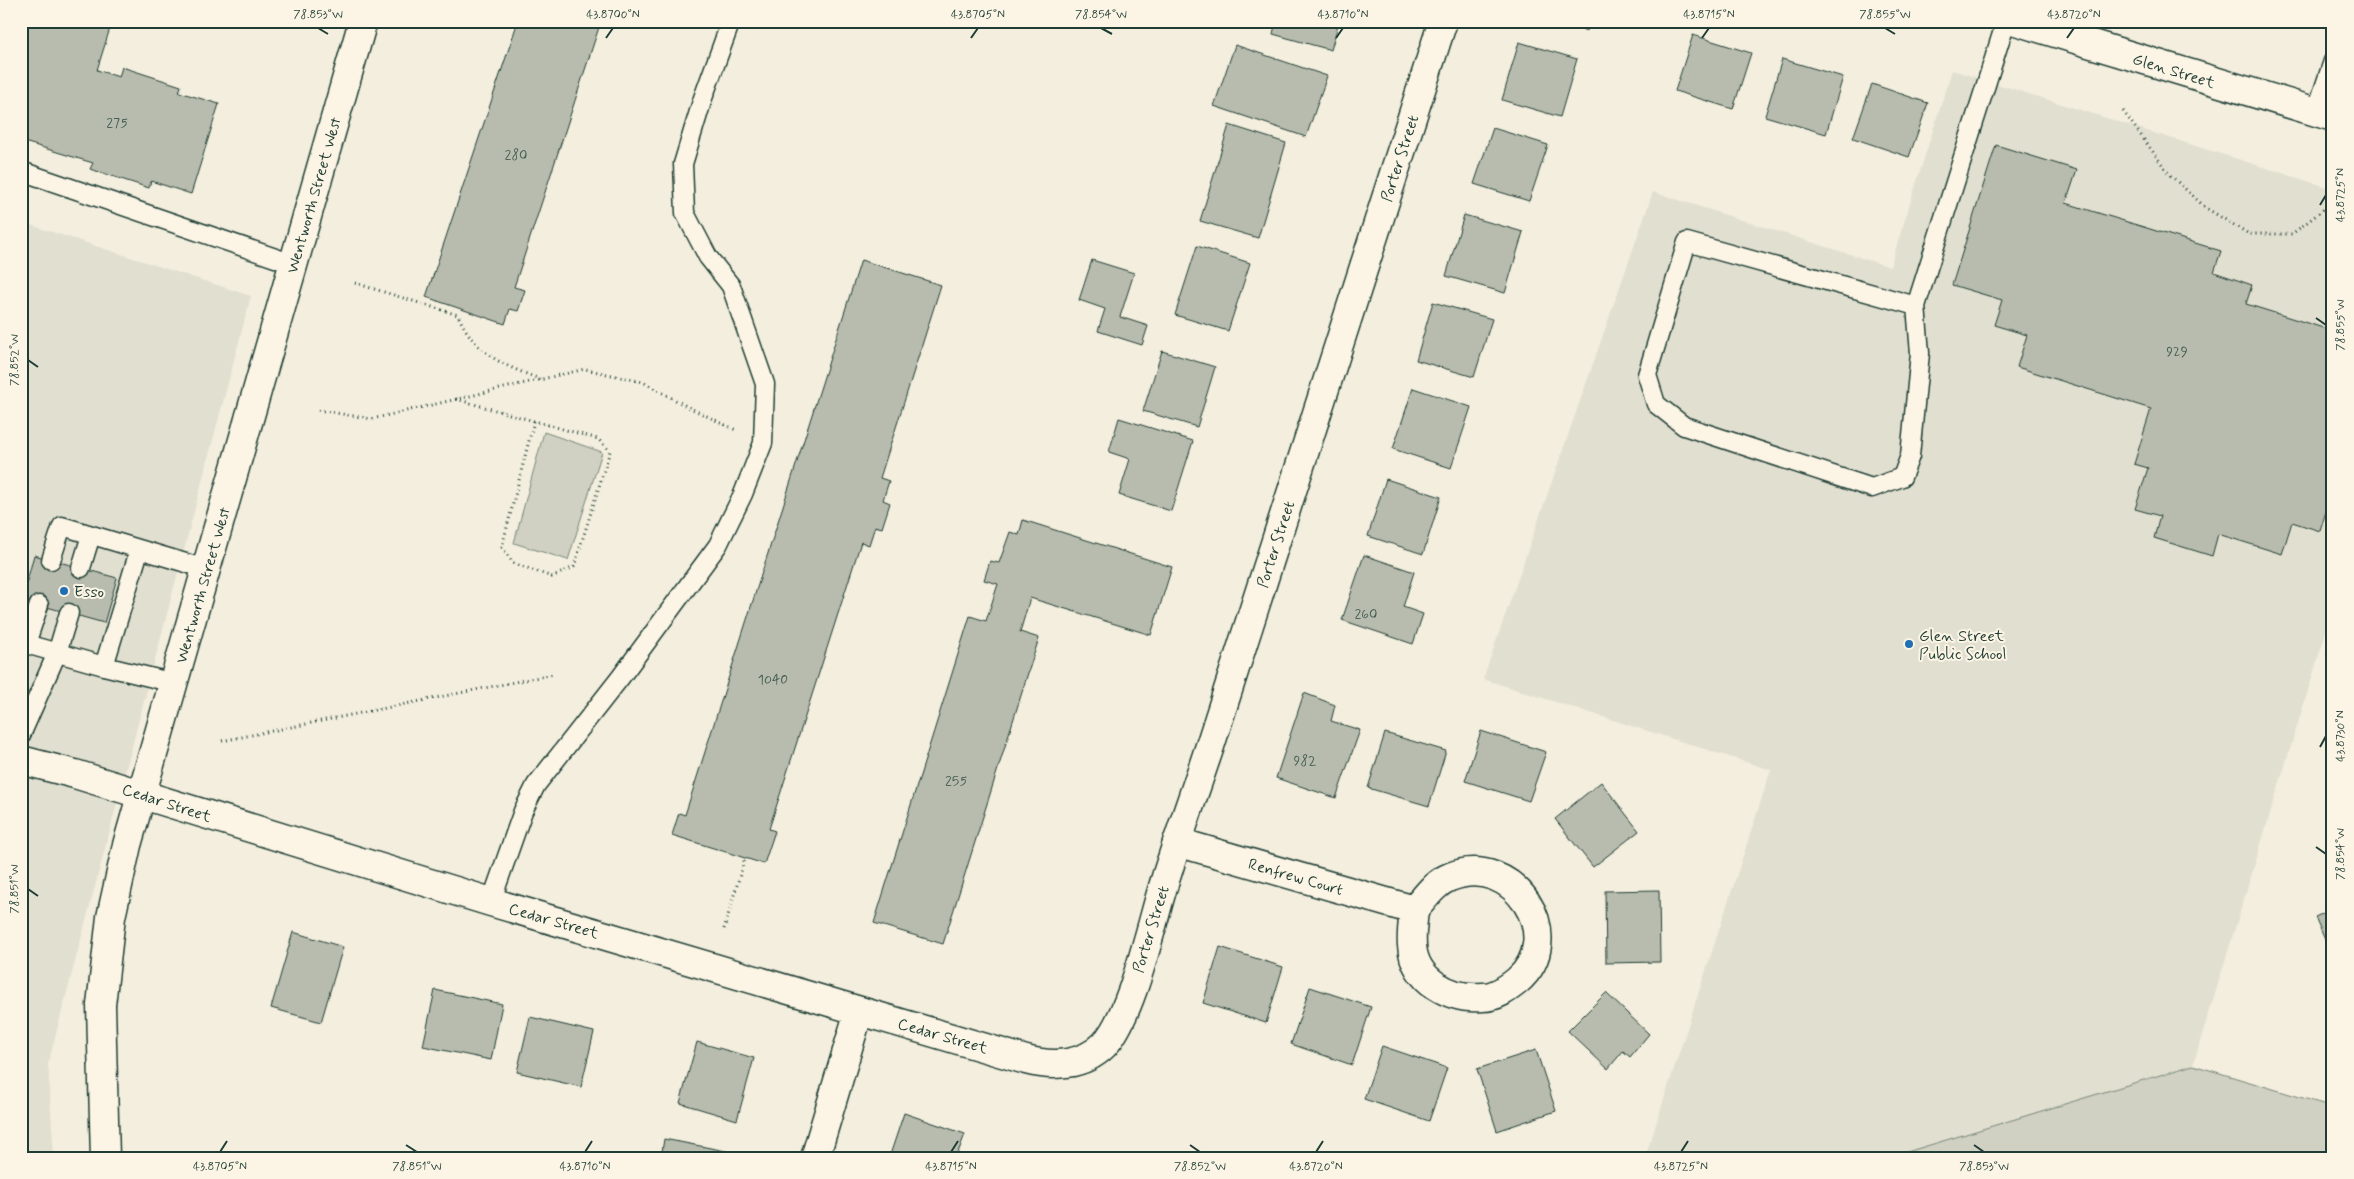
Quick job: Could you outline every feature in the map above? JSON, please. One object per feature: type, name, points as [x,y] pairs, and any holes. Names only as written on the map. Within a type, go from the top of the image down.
[{"type":"street","name":"Wentworth Street West","points":[[105,1158],[101,1005],[111,917],[127,846],[363,21]]},
{"type":"street","name":"Porter Street","points":[[1089,1056],[1103,1046],[1113,1032],[1127,1005],[1177,842],[1213,736],[1443,21]]},
{"type":"street","name":"Glen Street","points":[[2016,21],[2057,27],[2325,115]]},
{"type":"street","name":"Cedar Street","points":[[21,760],[142,794],[492,902],[1040,1063],[1073,1063],[1089,1056]]},
{"type":"street","name":"Renfrew Court","points":[[1177,842],[1414,910]]},
{"type":"street","points":[[1471,872],[1492,874],[1511,884],[1526,899],[1535,918],[1537,938],[1533,958],[1523,976],[1501,992],[1488,997],[1467,998],[1448,993],[1430,982],[1418,965],[1412,946],[1414,910],[1432,888],[1450,877],[1471,872]]},
{"type":"street","points":[[815,1158],[859,1011]]},
{"type":"lane","points":[[492,902],[523,811],[536,785],[620,678],[718,545],[743,494],[763,443],[765,384],[759,366],[731,286],[708,257],[686,213],[684,164],[703,98],[731,21]]},
{"type":"lane","points":[[1916,306],[1688,242],[1647,374],[1656,404],[1684,426],[1872,488],[1902,477],[1910,456],[1920,353],[1916,306],[2006,21]]},
{"type":"lane","points":[[2325,115],[2333,61]]},
{"type":"lane","points":[[21,171],[293,264]]},
{"type":"lane","points":[[51,560],[62,526],[139,551],[206,569]]},
{"type":"lane","points":[[81,568],[91,535]]},
{"type":"lane","points":[[104,666],[139,551]]},
{"type":"lane","points":[[39,605],[24,645],[174,683]]},
{"type":"lane","points":[[21,735],[57,653],[69,613]]},
{"type":"path","points":[[2123,111],[2170,175],[2206,208],[2249,234],[2292,234],[2333,202]]},
{"type":"path","points":[[355,283],[458,315],[466,332],[484,352],[508,368],[541,379]]},
{"type":"path","points":[[318,410],[372,419],[585,369],[643,382],[688,407],[763,443]]},
{"type":"path","points":[[456,399],[598,439],[610,451],[574,567],[552,578],[513,563],[502,547],[534,421]]},
{"type":"path","points":[[222,741],[554,674]]},
{"type":"path","points":[[724,929],[745,858]]},
{"type":"shaded area","name":"Glen Street Public School","points":[[1952,70],[2333,189],[2333,609],[2193,1065],[1887,1158],[1645,1158],[1771,770],[1483,679],[1653,192],[1890,267]]},
{"type":"shaded area","points":[[21,222],[251,296],[48,1064],[54,1158],[21,1158]]},
{"type":"shaded area","points":[[544,432],[602,452],[568,560],[514,543]]},
{"type":"shaded area","points":[[2193,1065],[2333,1107],[2333,1158],[1887,1158]]},
{"type":"building","points":[[21,21],[118,21],[116,26],[111,25],[97,70],[119,77],[122,67],[181,86],[179,92],[219,104],[191,194],[151,181],[149,188],[90,169],[93,163],[21,141]]},
{"type":"building","points":[[518,21],[601,21],[514,287],[525,290],[518,311],[510,309],[505,324],[426,297]]},
{"type":"building","points":[[1276,21],[1339,21],[1331,50],[1273,34]]},
{"type":"building","points":[[1554,21],[1590,21],[1587,31]]},
{"type":"building","points":[[1693,35],[1751,53],[1733,109],[1675,91]]},
{"type":"building","points":[[1519,42],[1577,59],[1560,117],[1502,100]]},
{"type":"building","points":[[1235,45],[1327,76],[1306,137],[1214,106]]},
{"type":"building","points":[[1782,59],[1843,77],[1826,134],[1765,116]]},
{"type":"building","points":[[1872,84],[1928,103],[1909,157],[1853,138]]},
{"type":"building","points":[[1229,125],[1286,143],[1258,238],[1200,221]]},
{"type":"building","points":[[1493,128],[1548,145],[1529,201],[1474,184]]},
{"type":"building","points":[[1996,145],[2077,170],[2066,203],[2221,251],[2214,272],[2252,285],[2246,304],[2333,331],[2333,489],[2320,531],[2292,522],[2282,554],[2218,534],[2212,556],[2154,538],[2160,516],[2135,509],[2148,468],[2134,464],[2151,409],[2017,367],[2027,335],[1994,325],[2002,300],[1952,285]]},
{"type":"building","points":[[1464,215],[1523,232],[1505,293],[1446,276]]},
{"type":"building","points":[[1197,246],[1250,263],[1228,331],[1175,315]]},
{"type":"building","points":[[861,260],[941,285],[880,478],[889,481],[883,500],[890,503],[882,528],[875,526],[869,545],[861,542],[769,829],[775,831],[764,864],[672,835],[679,813],[685,815]]},
{"type":"building","points":[[1092,260],[1134,273],[1120,317],[1148,326],[1142,345],[1098,331],[1105,309],[1079,300]]},
{"type":"building","points":[[1433,302],[1492,319],[1474,377],[1416,360]]},
{"type":"building","points":[[1162,351],[1215,367],[1197,427],[1143,411]]},
{"type":"building","points":[[1413,388],[1471,407],[1451,468],[1393,449]]},
{"type":"building","points":[[1119,418],[1193,441],[1171,511],[1119,495],[1130,459],[1109,452]]},
{"type":"building","points":[[1386,479],[1441,497],[1423,554],[1368,536]]},
{"type":"building","points":[[1023,520],[1172,567],[1151,635],[1030,598],[1020,632],[1039,638],[943,944],[874,923],[970,616],[986,621],[998,584],[984,580],[990,561],[999,563],[1010,532],[1019,535]]},
{"type":"building","points":[[34,555],[117,578],[104,623],[22,600]]},
{"type":"building","points":[[1364,555],[1414,572],[1403,607],[1423,614],[1413,644],[1342,620]]},
{"type":"building","points":[[1304,693],[1335,705],[1331,721],[1360,730],[1336,798],[1276,778]]},
{"type":"building","points":[[1481,731],[1546,752],[1529,801],[1465,781]]},
{"type":"building","points":[[1385,733],[1446,751],[1429,806],[1368,788]]},
{"type":"building","points":[[1601,782],[1639,831],[1593,867],[1555,819]]},
{"type":"building","points":[[1659,890],[1660,962],[1606,963],[1605,891]]},
{"type":"building","points":[[2333,909],[2333,958],[2315,917]]},
{"type":"building","points":[[293,932],[343,947],[321,1022],[271,1008]]},
{"type":"building","points":[[1220,947],[1283,967],[1266,1023],[1203,1003]]},
{"type":"building","points":[[1310,987],[1371,1007],[1352,1065],[1291,1044]]},
{"type":"building","points":[[435,990],[502,1004],[491,1060],[423,1046]]},
{"type":"building","points":[[1606,993],[1649,1034],[1630,1057],[1623,1051],[1608,1069],[1568,1031]]},
{"type":"building","points":[[530,1017],[594,1032],[581,1087],[517,1072]]},
{"type":"building","points":[[697,1042],[754,1058],[737,1120],[680,1103]]},
{"type":"building","points":[[1382,1046],[1447,1068],[1429,1121],[1364,1099]]},
{"type":"building","points":[[1536,1050],[1556,1111],[1497,1131],[1477,1069]]},
{"type":"building","points":[[904,1113],[965,1134],[956,1158],[889,1158]]},
{"type":"building","points":[[664,1139],[726,1151],[725,1158],[661,1158]]},
{"type":"place","name":"Esso","points":[[64,591]]},
{"type":"place","name":"Glen Street Public School","points":[[1909,644]]}]
